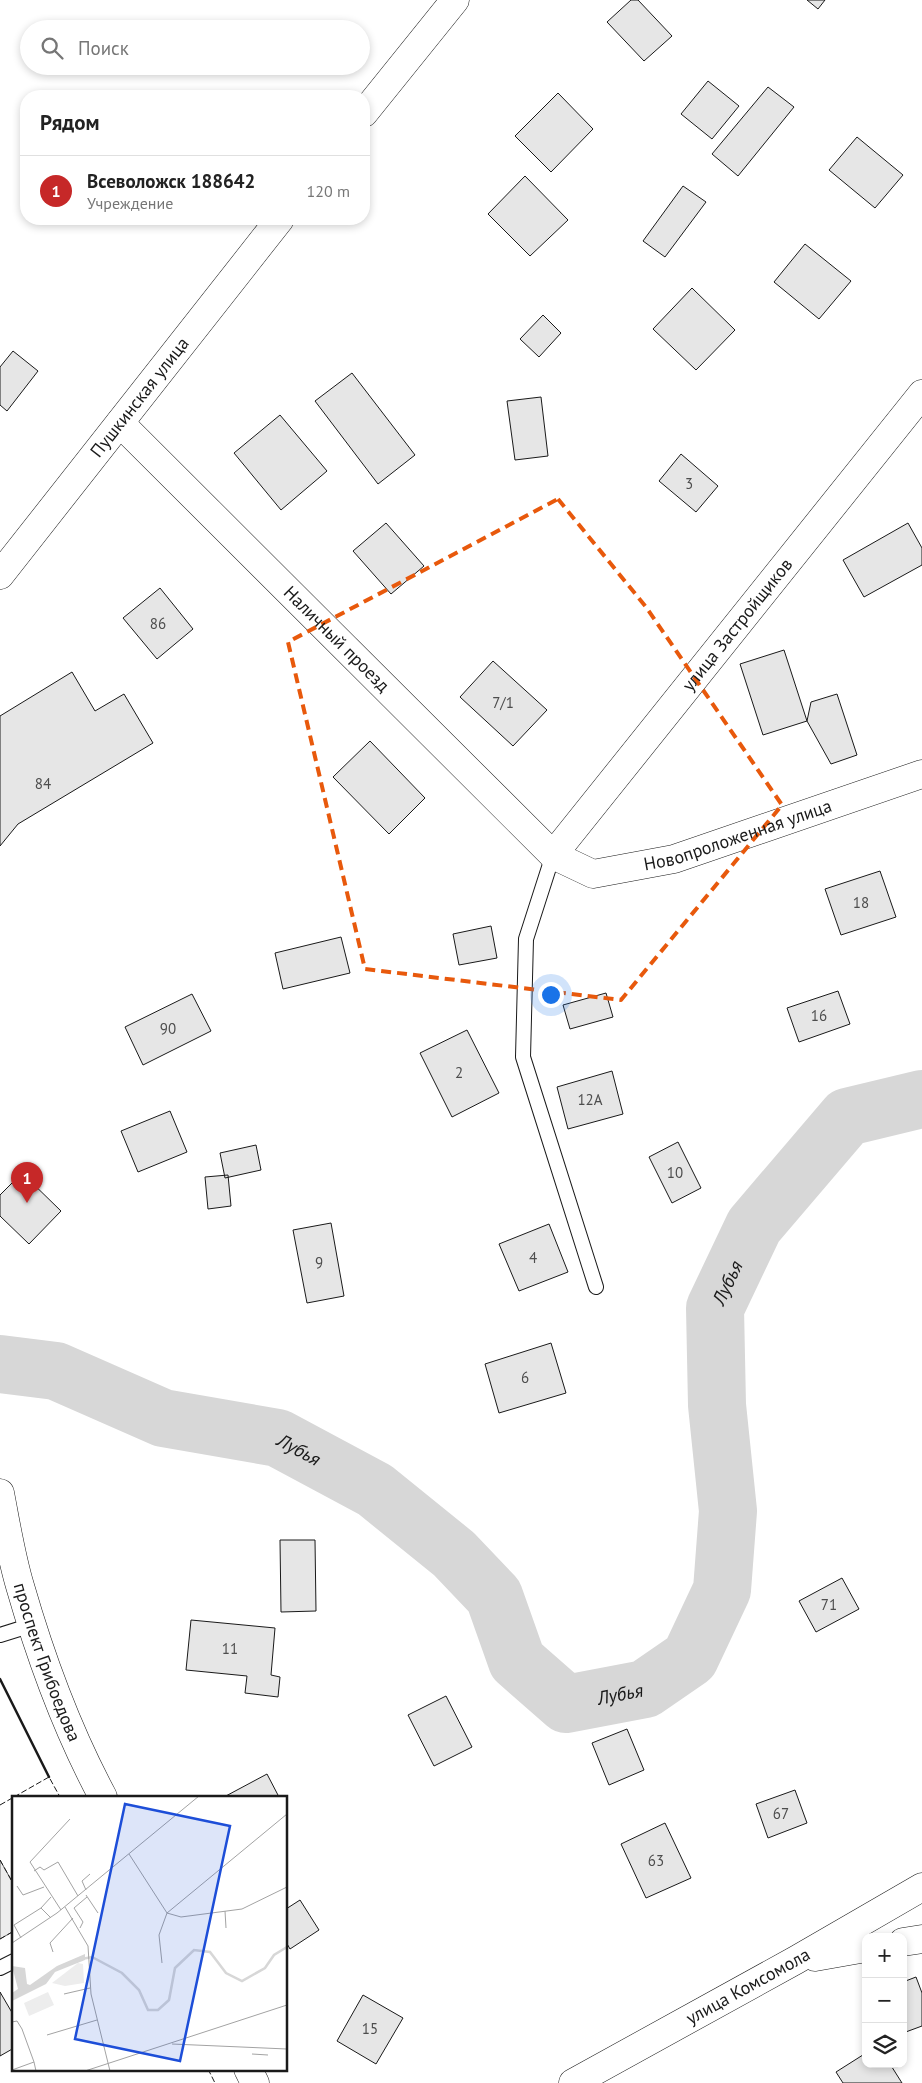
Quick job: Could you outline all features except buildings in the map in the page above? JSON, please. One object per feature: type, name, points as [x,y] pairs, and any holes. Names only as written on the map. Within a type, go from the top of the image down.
[{"type":"street","points":[[370,106],[455,0]]},
{"type":"street","name":"Пушкинская улица","points":[[0,575],[275,225]]},
{"type":"street","name":"улица Застройщиков","points":[[553,855],[922,394]]},
{"type":"street","name":"Наличный проезд","points":[[120,423],[553,855]]},
{"type":"street","name":"Новопроложенная улица","points":[[553,855],[593,874],[674,859],[922,774]]},
{"type":"street","name":"проспект Грибоедова","points":[[0,1492],[19,1585],[32,1625],[81,1755],[102,1796]]},
{"type":"street","name":"улица Комсомола","points":[[574,2083],[796,1960],[922,1887]]},
{"type":"street","points":[[907,1941],[922,1939]]},
{"type":"street","points":[[796,1960],[862,1949]]},
{"type":"street","points":[[248,2070],[255,2083]]},
{"type":"lane","points":[[553,855],[526,939],[523,1056],[596,1287]]},
{"type":"lane","points":[[0,1635],[32,1625]]},
{"type":"lane","points":[[0,1968],[12,1962]]},
{"type":"highlighted area","points":[[558,499],[646,607],[782,805],[621,1000],[365,969],[288,642]]},
{"type":"shaded area","points":[[0,1860],[12,1881],[12,1932],[0,1939]]},
{"type":"waterway","name":"Лубья","points":[[0,1364],[56,1371],[163,1418],[278,1438],[375,1490],[454,1554],[494,1596],[517,1661],[566,1704],[645,1689],[690,1658],[722,1590],[728,1511],[717,1405],[715,1308],[754,1226],[847,1117],[922,1099]]},
{"type":"fence","points":[[16,1796],[49,1777],[59,1796]]},
{"type":"fence","points":[[0,1805],[12,1798]]},
{"type":"fence","points":[[0,1860],[12,1881]]},
{"type":"fence","points":[[0,1939],[12,1932]]},
{"type":"fence","points":[[208,2070],[215,2083]]},
{"type":"wall","points":[[0,1679],[49,1777]]},
{"type":"place","name":"Всеволожск 188642","points":[[27,1203]]}]
